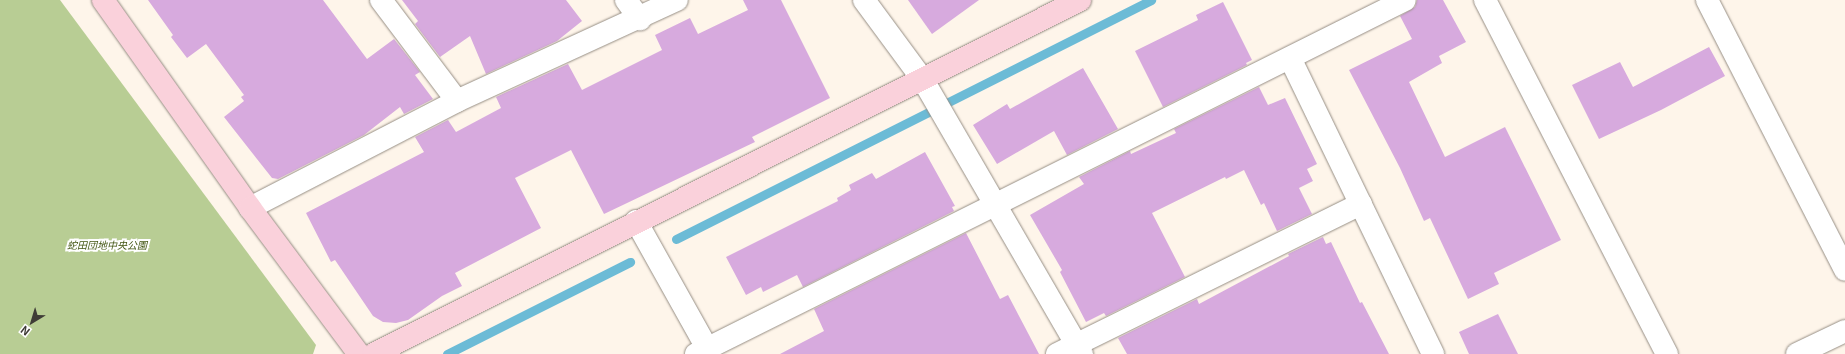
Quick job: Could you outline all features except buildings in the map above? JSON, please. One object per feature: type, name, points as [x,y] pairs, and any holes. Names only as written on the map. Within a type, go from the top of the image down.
[{"type":"street","points":[[103,0],[250,208],[359,354]]},
{"type":"street","points":[[381,0],[457,101]]},
{"type":"street","points":[[626,0],[640,18]]},
{"type":"street","points":[[250,208],[457,101],[677,0]]},
{"type":"street","points":[[864,0],[923,80],[996,206],[1072,351],[1361,204]]},
{"type":"street","points":[[374,354],[636,221],[923,80],[1080,0]]},
{"type":"street","points":[[636,221],[702,351],[996,206],[1405,0]]},
{"type":"street","points":[[1485,0],[1668,354]]},
{"type":"street","points":[[1707,0],[1845,270]]},
{"type":"street","points":[[1290,58],[1431,353]]},
{"type":"street","points":[[1798,354],[1845,330]]},
{"type":"green space","name":"蛇田団地中央公園","points":[[0,0],[60,0],[316,345],[313,354],[0,354]]},
{"type":"waterway","points":[[676,239],[1151,0]]},
{"type":"waterway","points":[[447,354],[630,262]]}]
